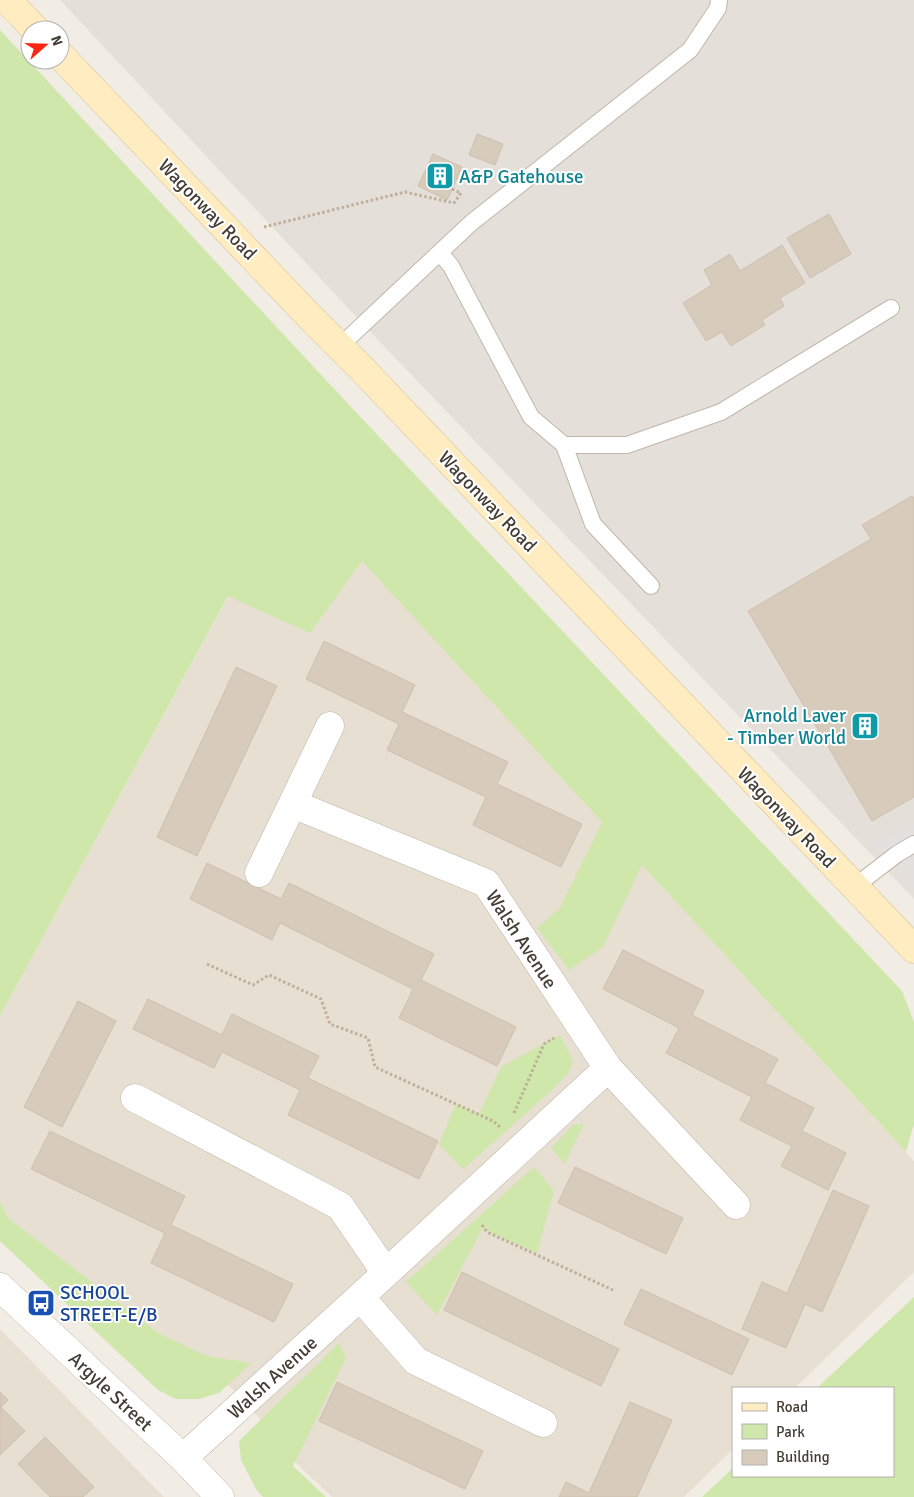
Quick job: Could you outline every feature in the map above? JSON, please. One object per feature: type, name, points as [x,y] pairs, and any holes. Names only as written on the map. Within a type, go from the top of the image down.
[{"type":"main road","points":[[7,0],[26,20]]},
{"type":"main road","name":"Wagonway Road","points":[[70,65],[914,949]]},
{"type":"street","points":[[259,873],[330,726]]},
{"type":"street","name":"Walsh Avenue","points":[[293,804],[486,883],[608,1068],[736,1205]]},
{"type":"street","name":"Walsh Avenue","points":[[183,1458],[463,1202],[513,1140],[608,1068]]},
{"type":"street","points":[[135,1098],[340,1206],[386,1273]]},
{"type":"street","name":"Argyle Street","points":[[0,1287],[183,1458],[220,1497]]},
{"type":"street","points":[[360,1297],[416,1361],[544,1423]]},
{"type":"lane","points":[[340,346],[471,223],[690,50],[718,8],[719,0]]},
{"type":"lane","points":[[440,253],[451,266],[531,417],[564,445],[593,524],[651,586]]},
{"type":"lane","points":[[564,445],[627,445],[721,412],[891,308]]},
{"type":"lane","points":[[854,887],[897,854],[914,844]]},
{"type":"path","points":[[235,237],[263,227],[405,192],[454,203],[461,193],[452,189]]},
{"type":"path","points":[[207,964],[253,985],[269,975],[321,999],[330,1024],[368,1038],[375,1067],[493,1121],[513,1140],[544,1044],[578,1024]]},
{"type":"path","points":[[463,1202],[487,1232],[613,1290]]},
{"type":"shaded area","points":[[60,0],[914,0],[914,899],[378,340]]},
{"type":"shaded area","points":[[362,560],[914,1161],[914,1272],[796,1387],[732,1387],[732,1450],[684,1497],[332,1497],[299,1466],[240,1395],[8,1218],[0,1201],[0,1016],[229,595],[310,632]]},
{"type":"shaded area","points":[[914,822],[914,888],[872,844]]},
{"type":"shaded area","points":[[0,1329],[145,1478],[164,1497],[0,1497]]},
{"type":"green space","points":[[0,30],[20,51],[20,70],[37,70],[338,393],[902,991],[914,1022],[914,1124],[906,1152],[642,865],[603,947],[569,970],[537,928],[560,908],[602,822],[362,561],[310,633],[228,596],[0,1016]]},
{"type":"green space","points":[[560,1035],[573,1062],[568,1073],[550,1092],[463,1169],[439,1144],[456,1104],[479,1114],[501,1067]]},
{"type":"green space","points":[[574,1124],[584,1124],[565,1164],[551,1148]]},
{"type":"green space","points":[[534,1167],[554,1191],[537,1253],[482,1229],[437,1315],[406,1282]]},
{"type":"green space","points":[[0,1201],[8,1218],[160,1334],[207,1356],[251,1363],[219,1393],[199,1399],[176,1399],[158,1390],[0,1241]]},
{"type":"green space","points":[[914,1297],[914,1497],[702,1497],[732,1469],[732,1477],[894,1477],[894,1387],[818,1387]]},
{"type":"green space","points":[[339,1343],[346,1358],[293,1466],[326,1497],[263,1497],[256,1489],[241,1460],[239,1441]]},
{"type":"building","points":[[477,134],[503,144],[495,165],[469,155]]},
{"type":"building","name":"A&P Gatehouse","points":[[433,154],[462,167],[447,200],[418,186]]},
{"type":"building","points":[[829,214],[851,254],[810,278],[787,238]]},
{"type":"building","points":[[782,245],[805,283],[780,298],[784,306],[762,320],[765,325],[731,346],[722,332],[706,341],[683,303],[712,285],[704,270],[730,254],[740,271]]},
{"type":"building","name":"Arnold Laver - Timber World","points":[[912,496],[914,499],[914,797],[872,821],[748,611],[871,539],[862,525]]},
{"type":"building","points":[[324,641],[415,685],[402,712],[508,762],[497,784],[582,824],[561,867],[473,825],[486,797],[387,750],[399,724],[306,679]]},
{"type":"building","points":[[236,667],[277,686],[197,856],[157,837]]},
{"type":"building","points":[[207,863],[281,899],[289,883],[434,954],[421,980],[516,1027],[497,1066],[399,1018],[413,989],[280,923],[272,940],[190,899]]},
{"type":"building","points":[[623,950],[704,991],[692,1015],[778,1059],[765,1083],[814,1108],[802,1131],[846,1153],[828,1190],[781,1166],[792,1146],[740,1120],[752,1097],[666,1053],[679,1028],[603,989]]},
{"type":"building","points":[[148,999],[222,1035],[232,1014],[319,1056],[308,1078],[438,1141],[419,1179],[288,1115],[300,1090],[222,1052],[214,1068],[133,1029]]},
{"type":"building","points":[[78,1001],[116,1021],[62,1127],[24,1107]]},
{"type":"building","points":[[50,1131],[185,1196],[171,1225],[293,1284],[274,1322],[151,1263],[165,1233],[31,1169]]},
{"type":"building","points":[[575,1167],[683,1218],[666,1254],[558,1203]]},
{"type":"building","points":[[833,1190],[869,1206],[822,1312],[805,1304],[786,1348],[742,1329],[762,1282],[787,1293]]},
{"type":"building","points":[[462,1272],[619,1349],[601,1386],[444,1310]]},
{"type":"building","points":[[641,1289],[749,1339],[732,1375],[624,1324]]},
{"type":"building","points":[[337,1382],[483,1451],[465,1489],[319,1421]]},
{"type":"building","points":[[0,1392],[8,1400],[1,1407],[25,1431],[0,1455]]},
{"type":"building","points":[[630,1402],[672,1420],[637,1497],[559,1497],[566,1482],[589,1493]]},
{"type":"building","points":[[45,1437],[94,1487],[83,1497],[50,1497],[18,1464]]},
{"type":"place","name":"A&P Gatehouse","points":[[440,176]]},
{"type":"place","name":"Arnold Laver - Timber World","points":[[865,726]]},
{"type":"place","name":"SCHOOL STREET-E/B","points":[[41,1303]]}]
